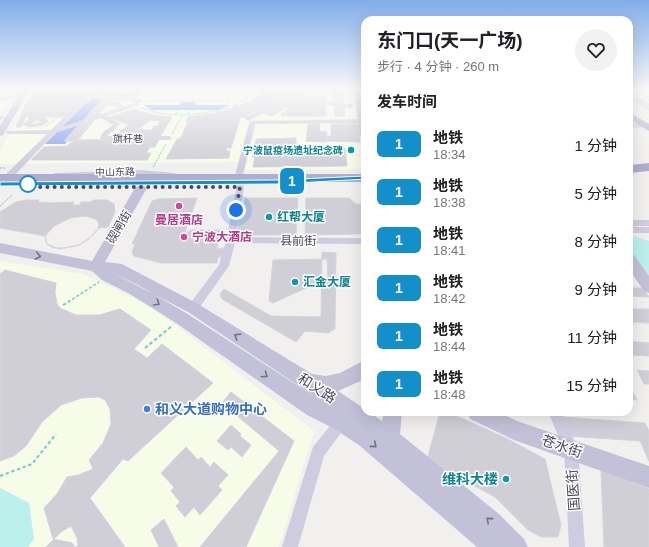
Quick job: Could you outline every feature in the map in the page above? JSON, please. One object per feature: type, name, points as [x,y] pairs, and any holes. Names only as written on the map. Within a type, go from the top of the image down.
[{"type":"main road","points":[[4,132],[13,115]]},
{"type":"main road","points":[[637,115],[648,125]]},
{"type":"main road","points":[[633,117],[648,125]]},
{"type":"main road","points":[[633,169],[649,167]]},
{"type":"main road","name":"中山东路","points":[[3,176],[52,179],[236,180],[361,186]]},
{"type":"main road","points":[[633,178],[649,176]]},
{"type":"main road","name":"中山东路","points":[[0,187],[141,188],[236,180],[361,178]]},
{"type":"main road","name":"碶闸街","points":[[97,274],[141,188]]},
{"type":"main road","name":"和义路","points":[[0,249],[97,274],[117,268],[187,313],[361,411]]},
{"type":"main road","points":[[633,264],[649,287]]},
{"type":"main road","name":"和义路","points":[[187,313],[314,408],[342,422],[367,439],[483,536],[494,547]]},
{"type":"main road","points":[[304,379],[318,384],[335,383],[356,376],[361,372]]},
{"type":"main road","points":[[390,438],[393,416]]},
{"type":"main road","name":"苍水街","points":[[485,416],[514,430],[649,477]]},
{"type":"main road","name":"和义路","points":[[373,418],[390,438],[492,522],[516,547]]},
{"type":"street","points":[[3,176],[71,115]]},
{"type":"street","points":[[4,132],[53,132],[106,115]]},
{"type":"street","points":[[243,115],[248,119],[258,115]]},
{"type":"street","name":"旗杆巷","points":[[102,116],[117,124],[115,128],[105,132],[103,136],[104,138],[170,138]]},
{"type":"street","points":[[187,313],[224,266],[231,240],[236,180],[252,122],[361,121]]},
{"type":"street","points":[[633,126],[648,125]]},
{"type":"street","name":"中山东路","points":[[3,176],[150,172],[166,175],[236,180]]},
{"type":"street","points":[[633,223],[649,224]]},
{"type":"street","points":[[633,230],[649,230]]},
{"type":"street","name":"县前街","points":[[231,240],[361,241]]},
{"type":"street","name":"国医街","points":[[557,416],[571,449],[577,547]]},
{"type":"street","points":[[290,547],[318,452],[342,422]]},
{"type":"path","points":[[0,206],[12,195]]},
{"type":"path","points":[[63,305],[97,274]]},
{"type":"path","points":[[145,348],[187,313]]},
{"type":"path","points":[[0,476],[32,464],[56,434]]},
{"type":"shaded area","points":[[19,115],[359,115],[360,120],[249,121],[238,162],[0,164],[0,150]]},
{"type":"shaded area","points":[[257,124],[359,124],[361,169],[245,170]]},
{"type":"shaded area","points":[[633,235],[649,241],[649,278],[633,256]]},
{"type":"shaded area","points":[[0,261],[83,274],[149,305],[314,431],[279,547],[28,547],[34,539],[29,503],[0,488]]},
{"type":"shaded area","points":[[0,488],[29,503],[34,539],[28,547],[0,547]]},
{"type":"water","points":[[74,115],[92,115],[65,144],[45,144]]},
{"type":"building","points":[[21,115],[70,115],[68,117],[37,117],[46,118],[48,121],[43,125],[30,127],[23,125],[31,117],[26,117],[21,127],[16,127]],"holes":[[[36,120],[42,121],[36,124],[30,124]]]},
{"type":"building","points":[[88,115],[99,115],[77,141],[64,141]]},
{"type":"building","points":[[117,115],[151,115],[172,117],[160,137],[109,138],[129,125],[109,117]],"holes":[[[151,120],[160,121],[157,126],[154,126],[151,130],[136,130]]]},
{"type":"building","points":[[205,115],[248,115],[240,118],[231,148],[227,148],[226,151],[230,151],[229,158],[166,159],[177,139],[180,139],[188,122],[186,122],[188,117]]},
{"type":"building","points":[[281,115],[326,115],[326,116],[281,116]]},
{"type":"building","points":[[335,115],[345,115],[345,116],[335,116]]},
{"type":"building","points":[[308,124],[320,124],[319,131],[327,132],[326,142],[306,141]]},
{"type":"building","points":[[331,124],[359,124],[360,142],[327,141],[327,136],[331,136]]},
{"type":"building","points":[[296,138],[296,148],[345,148],[347,166],[253,167],[255,157],[252,157],[256,139]]},
{"type":"building","points":[[159,139],[155,147],[150,147],[146,153],[151,153],[147,160],[31,160],[44,147],[67,146],[72,141],[78,140]]},
{"type":"building","points":[[197,198],[185,232],[188,233],[190,230],[221,230],[217,249],[224,248],[222,257],[218,257],[217,263],[161,263],[134,256],[132,252],[135,244],[132,244],[152,201],[158,199]]},
{"type":"building","name":"红帮大厦","points":[[245,198],[298,198],[296,235],[236,235]]},
{"type":"building","points":[[306,198],[349,198],[356,204],[361,204],[361,234],[305,235]]},
{"type":"building","points":[[39,200],[38,202],[51,203],[74,202],[73,205],[80,205],[81,202],[107,200],[114,204],[115,212],[108,227],[99,228],[90,238],[79,245],[59,249],[47,244],[45,236],[0,228],[0,212],[16,202]]},
{"type":"building","points":[[86,216],[97,220],[99,224],[98,229],[90,238],[79,245],[66,248],[53,248],[47,244],[45,236],[54,226],[70,218]]},
{"type":"building","points":[[322,252],[336,253],[335,329],[328,333],[305,331],[296,342],[222,299],[220,294],[224,289],[271,316],[321,317]]},
{"type":"building","name":"汇金大厦","points":[[327,259],[328,278],[273,303],[269,301],[273,260]]},
{"type":"building","name":"和义大道购物中心","points":[[5,270],[56,283],[55,292],[57,304],[60,308],[76,315],[99,315],[120,309],[151,330],[134,349],[147,358],[162,344],[213,383],[128,461],[123,459],[90,498],[125,547],[75,547],[72,543],[53,539],[44,508],[57,494],[67,477],[78,475],[93,469],[89,460],[103,443],[111,424],[110,409],[105,400],[99,397],[82,398],[61,405],[42,422],[26,446],[14,456],[0,461],[0,274]]},
{"type":"building","points":[[633,288],[643,288],[649,297],[633,296]]},
{"type":"building","points":[[633,309],[649,309],[649,323],[633,322]]},
{"type":"building","points":[[633,341],[649,343],[649,356],[633,355]]},
{"type":"building","points":[[637,370],[649,371],[649,384],[644,384]]},
{"type":"building","name":"和义大道购物中心","points":[[231,392],[294,441],[246,547],[200,547],[279,451],[222,403]]},
{"type":"building","points":[[633,392],[637,400],[633,400]]},
{"type":"building","name":"维科大楼","points":[[439,416],[457,416],[506,438],[545,459],[561,525],[558,537],[541,537],[528,530],[495,497],[427,460]]},
{"type":"building","points":[[562,417],[645,423],[649,431],[649,461],[640,441],[568,436]]},
{"type":"building","points":[[231,425],[241,434],[240,436],[251,445],[242,457],[231,447],[228,450],[217,441]]},
{"type":"building","points":[[186,447],[198,460],[201,457],[210,467],[214,462],[228,475],[218,486],[222,490],[200,515],[194,507],[185,517],[176,506],[180,502],[171,491],[174,487],[161,473]]},
{"type":"building","points":[[601,470],[649,489],[649,547],[604,547]]},
{"type":"building","points":[[164,519],[178,547],[159,547],[151,530]]},
{"type":"building","points":[[71,526],[77,538],[78,547],[46,547],[61,532]]},
{"type":"metro line","name":"1","points":[[0,184],[277,182],[361,178]]},
{"type":"place","name":"宁波鼠疫场遗址纪念碑","points":[[351,150]]},
{"type":"place","name":"曼居酒店","points":[[179,206]]},
{"type":"place","name":"红帮大厦","points":[[269,217]]},
{"type":"place","name":"宁波大酒店","points":[[184,237]]},
{"type":"place","name":"汇金大厦","points":[[295,282]]},
{"type":"place","name":"和义大道购物中心","points":[[147,409]]},
{"type":"place","name":"维科大楼","points":[[506,479]]},
{"type":"route","points":[[28,184],[29,187],[240,187],[236,210]]}]
